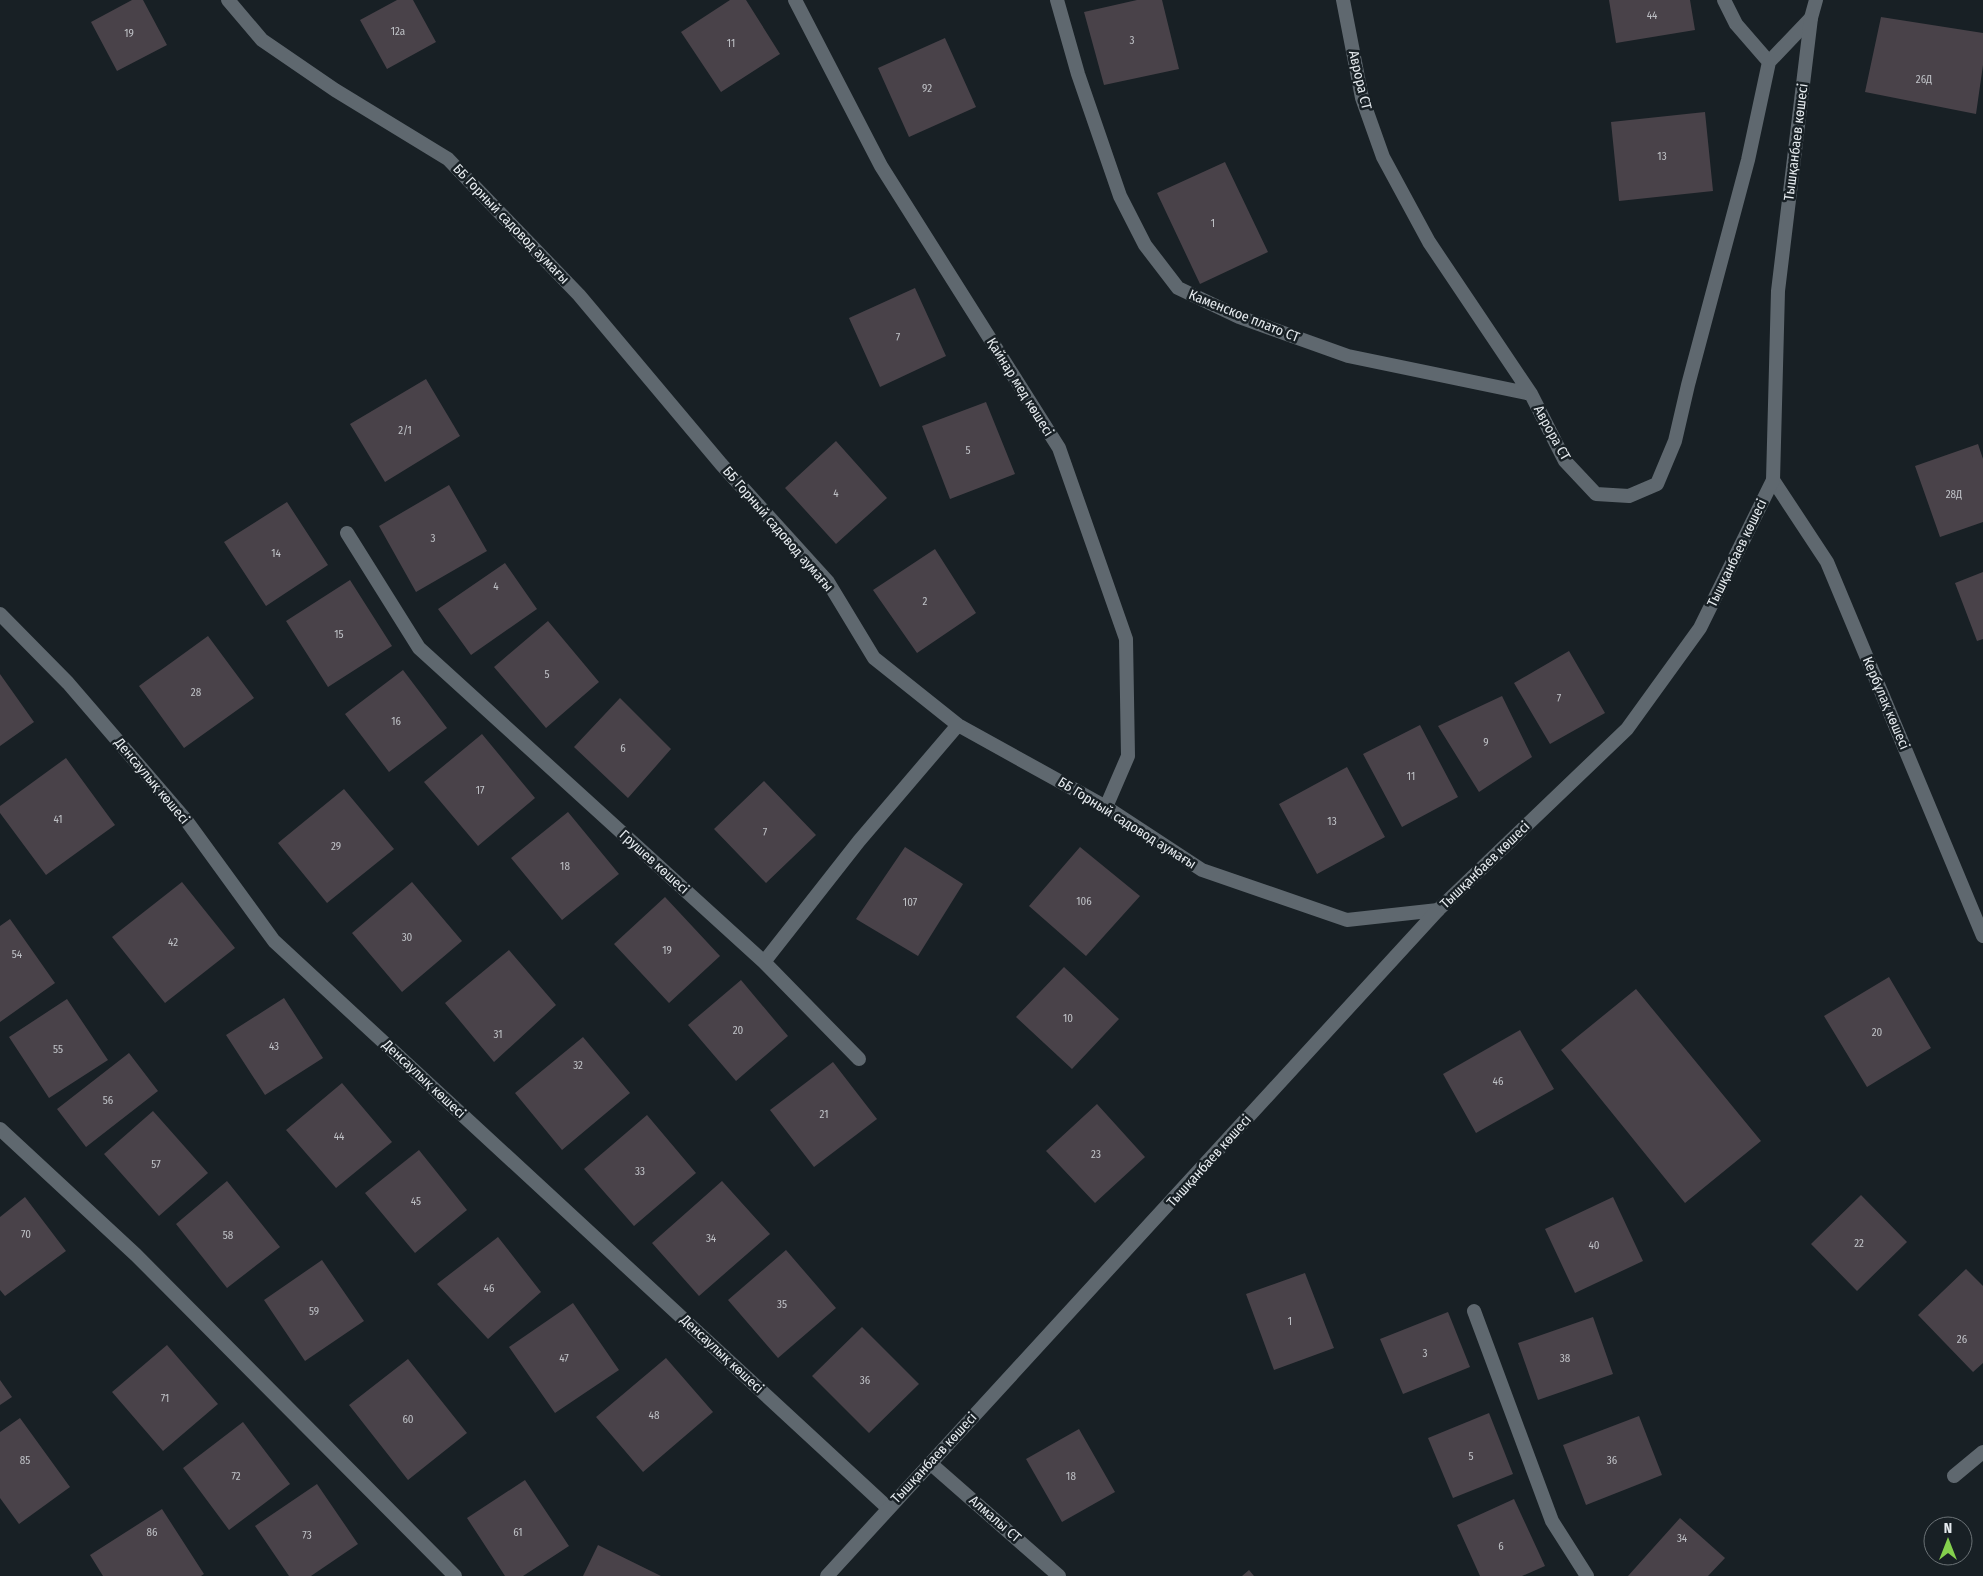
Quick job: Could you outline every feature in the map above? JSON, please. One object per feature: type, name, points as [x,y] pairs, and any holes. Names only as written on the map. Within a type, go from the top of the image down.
[{"type":"street","name":"ББ Горный садовод аумағы","points":[[228,0],[262,40],[335,90],[448,158],[579,295],[721,464],[828,582],[874,658],[958,725],[1106,807],[1202,870],[1347,920],[1438,910]]},
{"type":"street","name":"Қайнар мед көшесі","points":[[795,0],[881,166],[1059,448],[1126,639],[1128,756],[1106,807]]},
{"type":"street","name":"Каменское плато СТ","points":[[1057,0],[1078,74],[1120,196],[1144,245],[1178,288],[1239,317],[1348,356],[1531,394]]},
{"type":"street","name":"Аврора СТ","points":[[1344,0],[1362,98],[1383,157],[1429,242],[1531,394],[1565,460],[1596,494],[1629,496],[1656,484],[1676,441],[1688,385],[1748,160],[1769,62]]},
{"type":"street","points":[[1724,0],[1736,24],[1769,62],[1811,18]]},
{"type":"street","name":"Тышқанбаев көшесі","points":[[827,1576],[1186,1187],[1438,910],[1628,730],[1700,628],[1773,480],[1778,292],[1811,18],[1816,0]]},
{"type":"street","name":"Кербұлақ көшесі","points":[[1773,480],[1827,562],[1983,936]]},
{"type":"street","name":"Грушев көшесі","points":[[347,533],[419,648],[764,962],[859,1058]]},
{"type":"street","name":"Денсаулық көшесі","points":[[0,614],[68,682],[186,820],[274,941],[888,1508]]},
{"type":"street","points":[[764,962],[859,841],[958,725]]},
{"type":"street","points":[[0,1129],[136,1255],[455,1576]]},
{"type":"street","points":[[1474,1311],[1552,1520],[1587,1576]]},
{"type":"street","points":[[1954,1476],[1983,1452]]},
{"type":"street","name":"Алмалы СТ","points":[[930,1463],[1059,1576]]},
{"type":"building","points":[[132,0],[143,0],[167,45],[117,71],[91,22]]},
{"type":"building","points":[[397,0],[413,0],[436,42],[387,69],[360,20]]},
{"type":"building","points":[[730,0],[746,0],[780,54],[721,92],[681,32]]},
{"type":"building","points":[[1137,0],[1162,0],[1179,69],[1104,85],[1084,12]]},
{"type":"building","points":[[1609,0],[1690,0],[1695,30],[1616,43]]},
{"type":"building","points":[[1881,17],[1983,33],[1983,65],[1976,114],[1865,92]]},
{"type":"building","points":[[945,38],[976,107],[909,137],[878,68]]},
{"type":"building","points":[[1705,112],[1713,191],[1619,201],[1611,122]]},
{"type":"building","points":[[1225,162],[1268,252],[1200,284],[1157,193]]},
{"type":"building","points":[[915,288],[946,356],[880,387],[849,318]]},
{"type":"building","points":[[426,379],[460,436],[385,482],[350,424]]},
{"type":"building","points":[[986,402],[1015,474],[950,499],[922,426]]},
{"type":"building","points":[[836,441],[887,498],[836,544],[785,488]]},
{"type":"building","points":[[1978,444],[1983,459],[1983,522],[1940,537],[1915,466]]},
{"type":"building","points":[[449,485],[487,551],[416,592],[379,526]]},
{"type":"building","points":[[287,502],[328,565],[266,606],[224,542]]},
{"type":"building","points":[[935,549],[976,613],[917,653],[873,590]]},
{"type":"building","points":[[505,563],[537,609],[471,655],[438,609]]},
{"type":"building","points":[[1983,572],[1983,639],[1977,641],[1955,583]]},
{"type":"building","points":[[350,580],[392,646],[328,687],[286,621]]},
{"type":"building","points":[[548,621],[599,682],[546,728],[494,667]]},
{"type":"building","points":[[208,636],[254,698],[184,748],[139,686]]},
{"type":"building","points":[[1569,651],[1605,713],[1550,744],[1514,683]]},
{"type":"building","points":[[403,670],[447,728],[389,772],[345,714]]},
{"type":"building","points":[[0,674],[34,722],[0,746]]},
{"type":"building","points":[[1502,696],[1532,757],[1479,792],[1438,726]]},
{"type":"building","points":[[620,698],[671,749],[628,798],[574,747]]},
{"type":"building","points":[[1420,725],[1458,797],[1402,827],[1363,754]]},
{"type":"building","points":[[482,734],[535,798],[478,846],[424,782]]},
{"type":"building","points":[[66,758],[115,825],[46,875],[0,813],[0,806]]},
{"type":"building","points":[[1347,767],[1385,837],[1317,874],[1279,804]]},
{"type":"building","points":[[764,781],[816,835],[766,883],[714,829]]},
{"type":"building","points":[[344,789],[394,849],[327,903],[278,843]]},
{"type":"building","points":[[568,812],[619,874],[562,920],[511,858]]},
{"type":"building","points":[[905,847],[963,884],[918,956],[856,919]]},
{"type":"building","points":[[1080,847],[1140,896],[1086,956],[1029,906]]},
{"type":"building","points":[[182,882],[235,948],[165,1003],[112,937]]},
{"type":"building","points":[[412,882],[462,941],[402,992],[352,933]]},
{"type":"building","points":[[665,897],[720,956],[669,1003],[614,944]]},
{"type":"building","points":[[10,919],[55,983],[0,1022],[0,926]]},
{"type":"building","points":[[509,950],[556,1005],[494,1062],[445,1003]]},
{"type":"building","points":[[1064,967],[1119,1019],[1072,1069],[1016,1017]]},
{"type":"building","points":[[1889,977],[1931,1048],[1867,1087],[1824,1016]]},
{"type":"building","points":[[741,980],[788,1036],[736,1081],[688,1025]]},
{"type":"building","points":[[1636,989],[1761,1141],[1685,1203],[1561,1050]]},
{"type":"building","points":[[284,998],[323,1058],[265,1095],[226,1035]]},
{"type":"building","points":[[67,999],[108,1060],[49,1098],[9,1037]]},
{"type":"building","points":[[1520,1030],[1554,1089],[1476,1133],[1443,1074]]},
{"type":"building","points":[[583,1037],[630,1093],[562,1150],[515,1093]]},
{"type":"building","points":[[129,1053],[158,1091],[86,1147],[57,1109]]},
{"type":"building","points":[[833,1062],[877,1119],[814,1167],[770,1110]]},
{"type":"building","points":[[342,1083],[392,1142],[336,1188],[286,1130]]},
{"type":"building","points":[[1097,1104],[1145,1157],[1095,1203],[1046,1151]]},
{"type":"building","points":[[153,1111],[208,1173],[159,1216],[104,1154]]},
{"type":"building","points":[[647,1115],[696,1173],[634,1226],[584,1169]]},
{"type":"building","points":[[419,1150],[467,1210],[415,1253],[365,1193]]},
{"type":"building","points":[[227,1181],[280,1247],[227,1288],[176,1224]]},
{"type":"building","points":[[722,1181],[770,1234],[699,1296],[652,1243]]},
{"type":"building","points":[[1861,1195],[1907,1242],[1857,1291],[1811,1244]]},
{"type":"building","points":[[25,1197],[66,1251],[5,1296],[0,1290],[0,1217]]},
{"type":"building","points":[[1613,1197],[1643,1261],[1575,1293],[1545,1229]]},
{"type":"building","points":[[498,1237],[541,1292],[488,1339],[437,1284]]},
{"type":"building","points":[[786,1250],[836,1308],[778,1358],[728,1300]]},
{"type":"building","points":[[322,1260],[364,1321],[305,1361],[264,1300]]},
{"type":"building","points":[[1966,1269],[1983,1286],[1983,1363],[1973,1372],[1918,1315]]},
{"type":"building","points":[[1305,1273],[1334,1348],[1274,1370],[1246,1294]]},
{"type":"building","points":[[573,1303],[619,1370],[555,1413],[509,1347]]},
{"type":"building","points":[[1448,1312],[1470,1367],[1403,1394],[1380,1339]]},
{"type":"building","points":[[1593,1317],[1613,1374],[1538,1400],[1518,1343]]},
{"type":"building","points":[[862,1327],[919,1384],[869,1433],[812,1376]]},
{"type":"building","points":[[167,1345],[218,1404],[163,1451],[112,1392]]},
{"type":"building","points":[[666,1358],[713,1412],[643,1472],[596,1417]]},
{"type":"building","points":[[408,1359],[467,1433],[408,1480],[349,1405]]},
{"type":"building","points":[[0,1380],[12,1397],[0,1405]]},
{"type":"building","points":[[1489,1413],[1513,1474],[1453,1498],[1428,1438]]},
{"type":"building","points":[[1639,1416],[1662,1475],[1586,1505],[1563,1445]]},
{"type":"building","points":[[20,1418],[70,1487],[19,1524],[0,1498],[0,1432]]},
{"type":"building","points":[[243,1422],[290,1484],[229,1530],[183,1468]]},
{"type":"building","points":[[1079,1429],[1115,1492],[1062,1522],[1026,1459]]},
{"type":"building","points":[[525,1480],[569,1546],[523,1576],[505,1576],[467,1518]]},
{"type":"building","points":[[317,1484],[358,1544],[311,1576],[289,1576],[255,1526]]},
{"type":"building","points":[[1514,1499],[1545,1566],[1522,1576],[1480,1576],[1457,1525]]},
{"type":"building","points":[[162,1509],[204,1574],[201,1576],[103,1576],[90,1555]]},
{"type":"building","points":[[1680,1518],[1725,1558],[1708,1576],[1628,1576]]},
{"type":"building","points":[[598,1545],[661,1576],[583,1576]]},
{"type":"building","points":[[1249,1570],[1254,1576],[1242,1576]]}]
